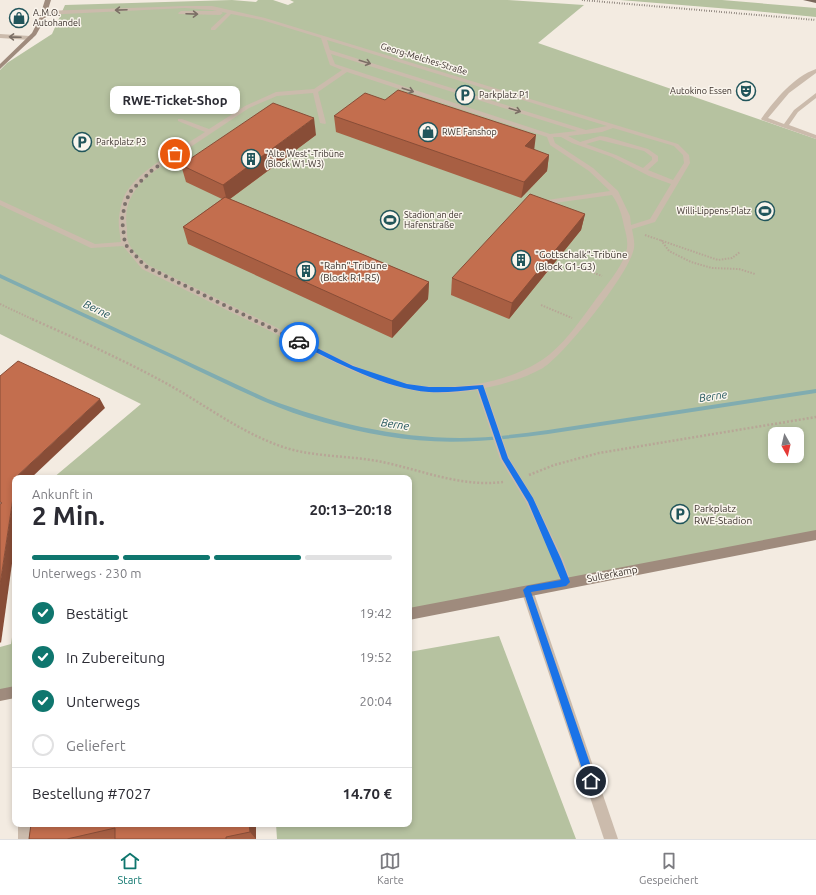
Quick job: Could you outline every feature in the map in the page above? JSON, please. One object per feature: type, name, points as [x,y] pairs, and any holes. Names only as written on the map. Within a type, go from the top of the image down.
[{"type":"main road","points":[[806,0],[816,1]]},
{"type":"street","points":[[0,67],[30,38],[43,16],[48,0]]},
{"type":"street","name":"Sulterkamp","points":[[412,613],[566,582],[816,535]]},
{"type":"street","points":[[527,590],[611,839]]},
{"type":"street","points":[[0,695],[12,693]]},
{"type":"lane","name":"Georg-Melches-Straße","points":[[43,16],[229,13],[263,19],[676,145],[686,155],[687,163],[653,220],[629,228]]},
{"type":"lane","points":[[213,29],[229,13]]},
{"type":"lane","points":[[0,36],[30,38]]},
{"type":"lane","points":[[323,37],[330,62],[333,65],[550,136],[602,130],[613,126]]},
{"type":"lane","points":[[328,51],[587,132]]},
{"type":"lane","points":[[346,70],[315,91],[287,92],[266,98],[247,107],[151,171],[130,192],[125,204],[122,219],[125,244],[145,266],[350,367],[407,387],[429,390],[455,390],[506,380],[534,369],[554,356],[584,323],[614,280],[631,250],[629,228],[624,207],[616,192],[597,174],[552,144],[550,136]]},
{"type":"lane","points":[[816,71],[782,96],[764,119],[813,136],[816,130]]},
{"type":"lane","points":[[315,91],[323,123]]},
{"type":"lane","points":[[785,126],[796,111],[816,95]]},
{"type":"lane","points":[[180,120],[210,132]]},
{"type":"lane","points":[[563,135],[569,140],[613,155],[656,177],[675,183]]},
{"type":"lane","points":[[580,144],[600,138],[607,138],[646,150],[655,156],[655,161],[644,170]]},
{"type":"lane","points":[[536,204],[616,192]]},
{"type":"lane","points":[[0,202],[94,246],[125,244]]},
{"type":"lane","points":[[480,386],[505,459],[530,500],[558,559],[566,582]]},
{"type":"lane","points":[[24,827],[25,839]]},
{"type":"path","points":[[629,228],[718,260],[732,258],[740,252]]},
{"type":"path","points":[[661,240],[669,251],[691,262],[712,268],[739,269],[755,274]]},
{"type":"path","points":[[571,264],[614,280]]},
{"type":"path","points":[[0,304],[158,380],[235,425],[282,447],[319,455],[378,461],[455,481],[498,483],[516,479],[554,465],[598,453],[816,417]]},
{"type":"path","points":[[541,305],[584,323]]},
{"type":"green space","points":[[232,0],[256,2],[258,0],[273,0],[288,5],[294,2],[290,0],[508,0],[584,5],[538,43],[816,139],[816,534],[412,612],[412,475],[57,475],[141,404],[0,334],[0,70],[7,63],[52,34],[65,5]]},
{"type":"green space","points":[[620,0],[722,0],[816,8],[816,17],[755,11]]},
{"type":"green space","points":[[499,636],[576,839],[277,839],[276,827],[412,827],[412,651]]},
{"type":"green space","points":[[12,637],[12,689],[0,691],[0,647],[11,644]]},
{"type":"building","points":[[398,90],[536,135],[525,146],[549,155],[524,182],[334,116],[365,93],[385,100]]},
{"type":"building","points":[[273,103],[314,118],[223,185],[181,165]]},
{"type":"building","name":"\"Gottschalk\"-Tribüne (Block G1-G3)","points":[[530,194],[585,214],[512,303],[452,278]]},
{"type":"building","name":"\"Rahn\"-Tribüne (Block R1-R5)","points":[[225,197],[429,282],[392,321],[183,227]]},
{"type":"building","points":[[18,361],[100,399],[18,475],[12,475],[12,504],[0,585],[0,504],[2,503],[0,502],[0,376]]},
{"type":"building","points":[[31,827],[249,827],[250,832],[226,837],[226,839],[115,839],[115,828],[67,839],[29,839]]},
{"type":"waterway","name":"Berne","points":[[0,276],[266,400],[337,424],[361,430],[411,438],[461,440],[548,432],[816,391]]},
{"type":"railway","points":[[582,0],[816,20]]},
{"type":"way so far","points":[[175,154],[139,181],[130,192],[125,204],[122,219],[125,244],[145,266],[299,342]]},
{"type":"place","name":"A.M.O. Autohandel","points":[[19,18]]},
{"type":"place","name":"Autokino Essen","points":[[746,91]]},
{"type":"place","name":"Parkplatz P1","points":[[465,95]]},
{"type":"place","name":"RWE Fanshop","points":[[428,132]]},
{"type":"place","name":"Parkplatz P3","points":[[82,142]]},
{"type":"place","name":"RWE-Ticket-Shop","points":[[175,154]]},
{"type":"place","name":"\"Alte West\"-Tribüne (Block W1-W3)","points":[[251,159]]},
{"type":"place","name":"Willi-Lippens-Platz","points":[[765,211]]},
{"type":"place","name":"Stadion an der Hafenstraße","points":[[390,220]]},
{"type":"place","name":"\"Gottschalk\"-Tribüne (Block G1-G3)","points":[[521,260]]},
{"type":"place","name":"\"Rahn\"-Tribüne (Block R1-R5)","points":[[306,271]]},
{"type":"place","name":"Parkplatz RWE-Stadion","points":[[680,514]]},
{"type":"route","points":[[299,342],[350,367],[407,387],[429,390],[455,390],[480,386],[505,459],[530,500],[558,559],[566,582],[527,590],[591,781]]}]
